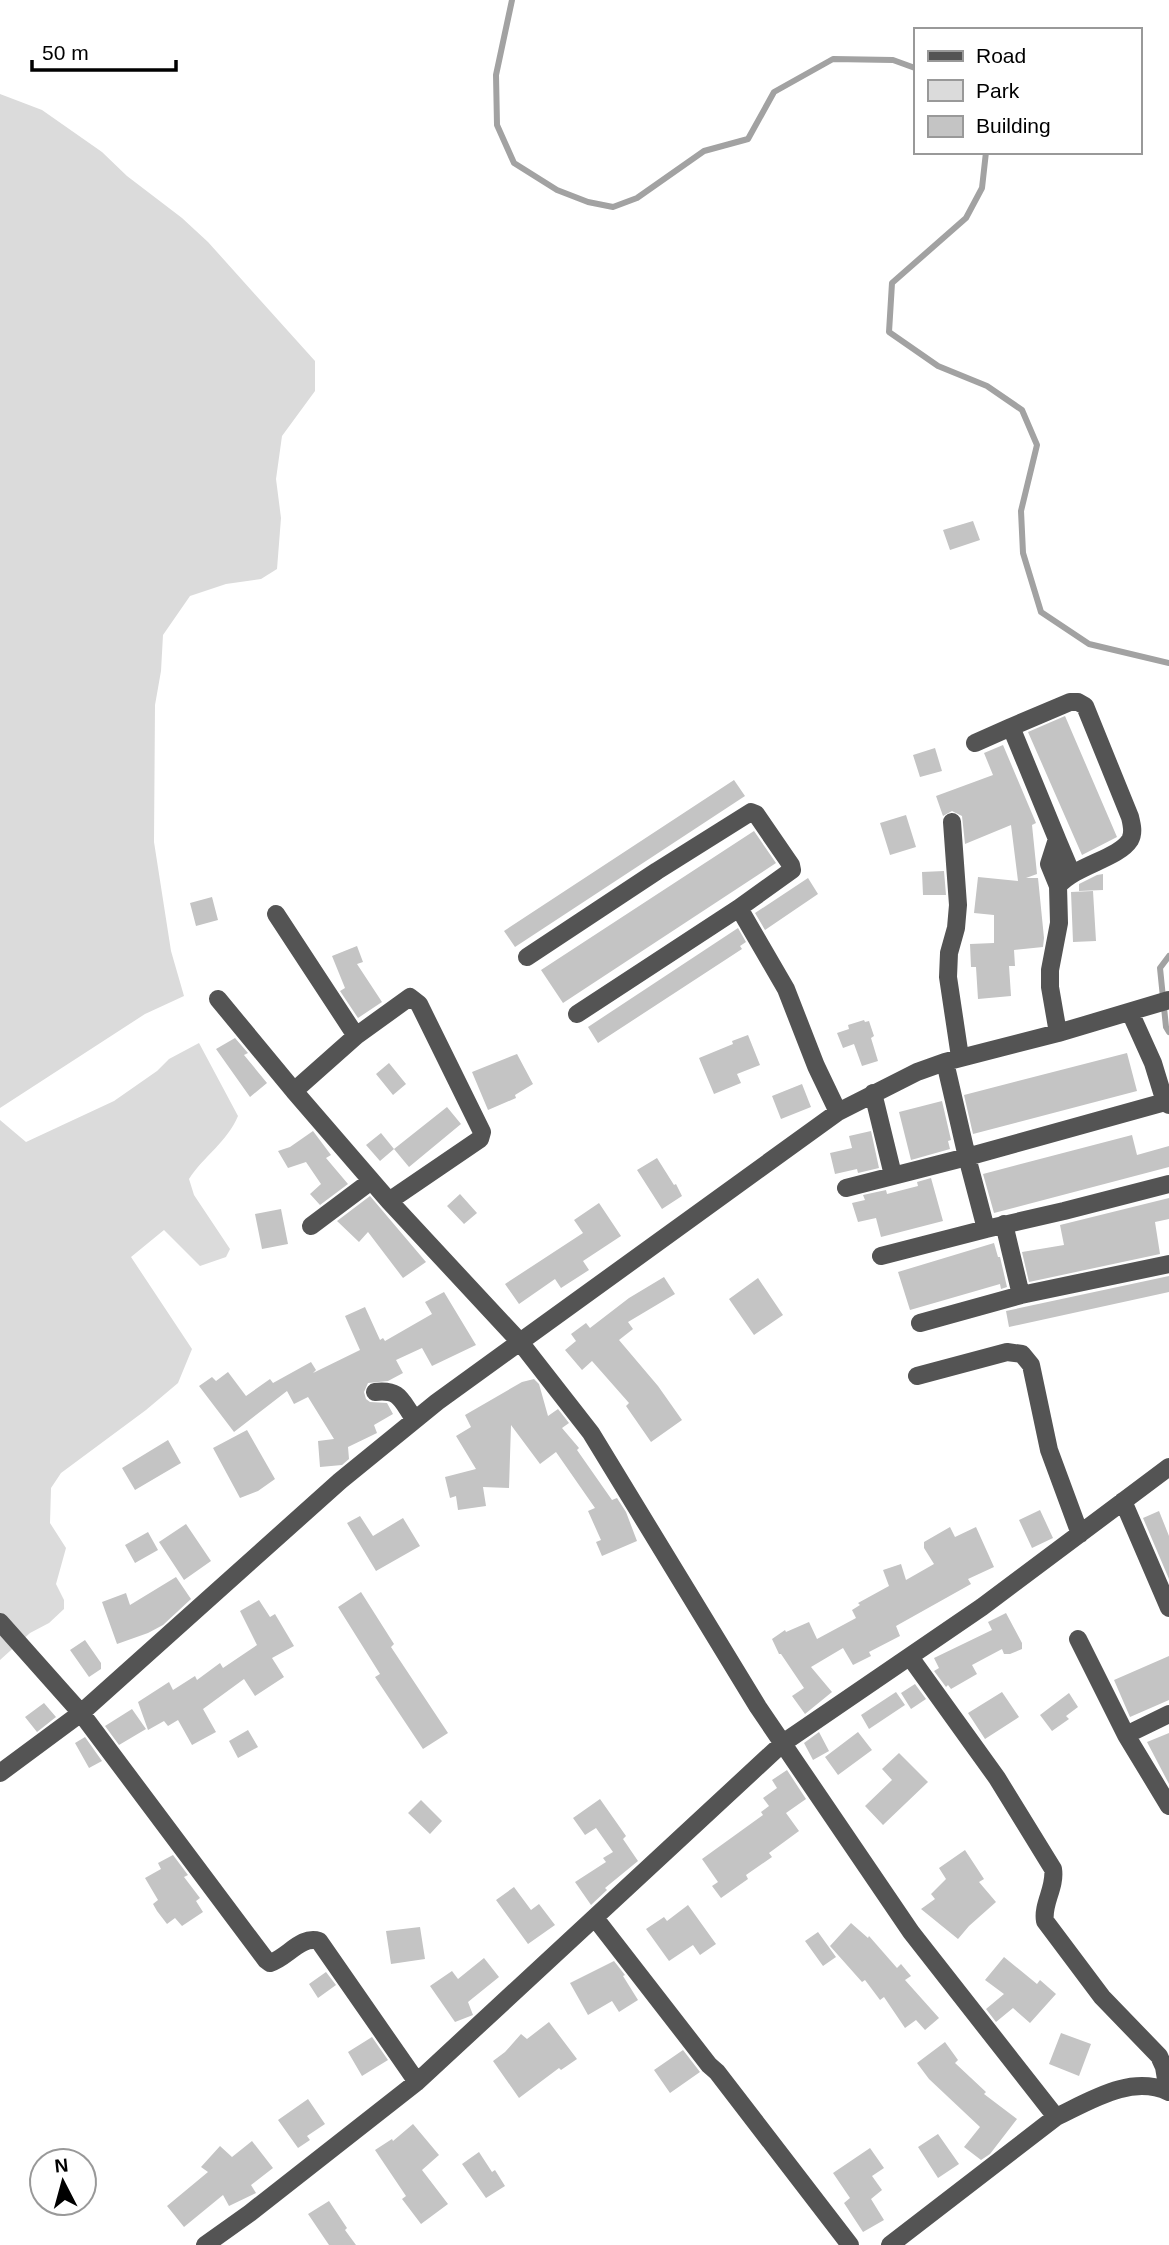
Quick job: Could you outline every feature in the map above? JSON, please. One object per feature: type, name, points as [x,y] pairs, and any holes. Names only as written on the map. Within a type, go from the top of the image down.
[{"type":"street","points":[[975,743],[1070,702],[1078,702],[1084,706],[1133,830],[1131,839],[1123,848],[1062,881]]},
{"type":"street","points":[[1011,727],[1068,865],[1062,881],[1059,923],[1052,951],[1050,978],[1058,1033]]},
{"type":"street","points":[[527,957],[751,812],[757,814],[792,870],[577,1014]]},
{"type":"street","points":[[952,822],[958,905],[956,928],[949,953],[948,976],[953,1059],[967,1157],[986,1228]]},
{"type":"street","points":[[739,908],[786,989],[816,1066],[838,1112]]},
{"type":"street","points":[[276,914],[356,1036]]},
{"type":"street","points":[[294,1091],[356,1036],[405,999],[410,997],[419,1004],[482,1132],[480,1139],[389,1200]]},
{"type":"street","points":[[218,999],[371,1181],[520,1342],[591,1433],[758,1707],[911,1932],[1056,2117]]},
{"type":"street","points":[[0,1773],[81,1713],[341,1481],[415,1420],[838,1112],[917,1072],[953,1059],[1058,1033],[1169,1000]]},
{"type":"street","points":[[846,1188],[1167,1104],[1153,1063],[1130,1012]]},
{"type":"street","points":[[873,1093],[893,1175]]},
{"type":"street","points":[[312,1226],[371,1181]]},
{"type":"street","points":[[881,1256],[1169,1184]]},
{"type":"street","points":[[1004,1224],[1021,1295]]},
{"type":"street","points":[[920,1323],[1021,1295],[1169,1264]]},
{"type":"street","points":[[917,1376],[1007,1352],[1022,1354],[1031,1365],[1049,1450],[1080,1534]]},
{"type":"street","points":[[374,1392],[395,1392],[415,1420]]},
{"type":"street","points":[[205,2245],[417,2082],[783,1743],[982,1607],[1169,1467]]},
{"type":"street","points":[[1123,1501],[1169,1608]]},
{"type":"street","points":[[0,1622],[81,1713],[266,1961],[276,1961],[306,1940],[319,1941],[417,2082]]},
{"type":"street","points":[[1078,1639],[1126,1735],[1168,1801]]},
{"type":"street","points":[[910,1657],[997,1778],[1053,1869],[1054,1876],[1044,1914],[1045,1922],[1102,1997],[1159,2056],[1164,2067],[1168,2092]]},
{"type":"street","points":[[1126,1735],[1169,1714]]},
{"type":"street","points":[[595,1918],[850,2245]]},
{"type":"street","points":[[890,2245],[1056,2117],[1128,2086],[1152,2085],[1168,2092]]},
{"type":"green space","points":[[0,94],[42,110],[102,152],[127,176],[182,218],[208,242],[315,361],[315,391],[282,436],[276,479],[281,518],[277,569],[261,579],[226,584],[190,596],[163,635],[161,671],[155,705],[154,842],[171,951],[184,996],[145,1014],[0,1108]]},
{"type":"green space","points":[[199,1043],[238,1116],[228,1134],[189,1179],[194,1195],[230,1249],[226,1257],[200,1266],[164,1230],[131,1257],[192,1349],[178,1383],[61,1473],[51,1488],[50,1523],[66,1548],[56,1584],[64,1600],[64,1609],[49,1623],[30,1633],[0,1660],[0,1120],[26,1142],[114,1101],[157,1071],[169,1059]]},
{"type":"building","points":[[973,521],[980,540],[950,550],[943,530]]},
{"type":"building","points":[[1065,716],[1117,837],[1082,855],[1028,732]]},
{"type":"building","points":[[1003,745],[1036,823],[1032,825],[1037,874],[1026,878],[1038,878],[1044,938],[1043,947],[1014,950],[1015,966],[1009,966],[1011,996],[978,999],[976,967],[971,967],[970,944],[994,943],[994,915],[974,913],[978,877],[1018,881],[1011,825],[965,844],[962,816],[952,811],[943,816],[936,796],[993,775],[984,753]]},
{"type":"building","points":[[935,748],[942,771],[920,777],[913,755]]},
{"type":"building","points":[[734,780],[745,796],[515,947],[504,931]]},
{"type":"building","points":[[906,815],[916,847],[890,855],[880,823]]},
{"type":"building","points":[[754,831],[776,863],[563,1003],[541,970]]},
{"type":"building","points":[[944,871],[946,895],[923,895],[922,872]]},
{"type":"building","points":[[1103,874],[1103,890],[1079,891],[1079,884]]},
{"type":"building","points":[[808,878],[818,894],[765,930],[755,913]]},
{"type":"building","points":[[1093,891],[1096,941],[1073,942],[1071,892]]},
{"type":"building","points":[[212,897],[218,920],[196,926],[190,903]]},
{"type":"building","points":[[738,928],[746,942],[740,946],[742,949],[598,1043],[588,1027]]},
{"type":"building","points":[[357,946],[363,962],[357,964],[382,1002],[358,1018],[340,991],[345,988],[332,956]]},
{"type":"building","points":[[869,1021],[878,1061],[862,1066],[854,1044],[843,1048],[837,1033],[849,1029],[848,1025]]},
{"type":"building","points":[[748,1035],[760,1065],[737,1074],[741,1083],[714,1094],[699,1058]]},
{"type":"building","points":[[235,1038],[248,1053],[244,1055],[267,1083],[250,1097],[216,1049]]},
{"type":"building","points":[[1127,1053],[1137,1091],[973,1134],[964,1095]]},
{"type":"building","points":[[517,1054],[533,1084],[515,1095],[516,1098],[488,1110],[472,1072]]},
{"type":"building","points":[[389,1063],[406,1084],[393,1095],[376,1074]]},
{"type":"building","points":[[802,1084],[811,1107],[781,1119],[772,1096]]},
{"type":"building","points":[[942,1101],[951,1140],[948,1141],[950,1149],[911,1160],[899,1112]]},
{"type":"building","points":[[447,1107],[461,1124],[409,1167],[394,1149]]},
{"type":"building","points":[[313,1131],[331,1155],[326,1158],[348,1184],[320,1205],[310,1194],[321,1184],[306,1162],[288,1168],[278,1151],[290,1147]]},
{"type":"building","points":[[871,1131],[879,1168],[858,1173],[857,1169],[835,1174],[830,1153],[852,1148],[849,1136]]},
{"type":"building","points":[[381,1133],[394,1149],[380,1161],[366,1145]]},
{"type":"building","points":[[1132,1135],[1137,1155],[1169,1146],[1169,1167],[994,1213],[983,1174]]},
{"type":"building","points":[[657,1158],[682,1196],[662,1209],[637,1170]]},
{"type":"building","points":[[931,1178],[943,1221],[881,1237],[876,1218],[858,1222],[852,1203],[865,1200],[863,1195],[886,1190],[887,1194],[918,1186],[917,1182]]},
{"type":"building","points":[[460,1194],[477,1213],[464,1224],[447,1206]]},
{"type":"building","points":[[370,1196],[426,1262],[403,1278],[368,1232],[359,1242],[337,1221]]},
{"type":"building","points":[[1169,1198],[1169,1219],[1155,1222],[1160,1254],[1029,1282],[1022,1252],[1064,1245],[1060,1225]]},
{"type":"building","points":[[599,1203],[621,1236],[583,1261],[589,1270],[561,1288],[555,1279],[519,1304],[505,1284],[583,1233],[574,1220]]},
{"type":"building","points":[[281,1209],[288,1244],[262,1249],[255,1214]]},
{"type":"building","points":[[994,1243],[1007,1287],[1001,1289],[1000,1284],[910,1310],[898,1272]]},
{"type":"building","points":[[1169,1276],[1169,1292],[1009,1327],[1006,1311]]},
{"type":"building","points":[[664,1277],[675,1294],[628,1322],[633,1329],[619,1340],[658,1386],[682,1420],[651,1442],[626,1406],[629,1403],[592,1361],[582,1370],[565,1350],[576,1341],[571,1334],[586,1323],[590,1328],[629,1298]]},
{"type":"building","points":[[758,1278],[783,1315],[754,1335],[729,1299]]},
{"type":"building","points":[[444,1292],[476,1345],[432,1366],[422,1348],[396,1360],[403,1373],[388,1381],[368,1383],[364,1392],[366,1399],[370,1402],[387,1403],[393,1414],[374,1425],[377,1433],[348,1447],[349,1459],[342,1465],[320,1467],[318,1441],[334,1439],[308,1397],[294,1404],[287,1391],[234,1432],[199,1386],[212,1377],[216,1381],[228,1372],[246,1396],[270,1379],[273,1383],[311,1362],[316,1370],[313,1373],[360,1350],[345,1316],[365,1307],[380,1340],[383,1338],[385,1341],[432,1314],[425,1302]]},
{"type":"building","points":[[534,1379],[539,1384],[548,1416],[558,1409],[569,1423],[562,1428],[579,1448],[577,1450],[612,1500],[617,1498],[626,1512],[637,1541],[602,1556],[596,1542],[601,1540],[588,1511],[595,1508],[556,1452],[540,1464],[511,1425],[509,1488],[483,1487],[486,1506],[458,1510],[456,1496],[450,1498],[445,1477],[476,1469],[456,1436],[471,1427],[465,1415],[522,1382]]},
{"type":"building","points":[[247,1430],[275,1479],[258,1491],[240,1498],[213,1448]]},
{"type":"building","points":[[168,1440],[181,1463],[135,1490],[122,1468]]},
{"type":"building","points":[[1040,1510],[1053,1538],[1032,1548],[1019,1520]]},
{"type":"building","points":[[1159,1511],[1169,1536],[1169,1579],[1143,1518]]},
{"type":"building","points":[[360,1516],[373,1536],[403,1518],[420,1546],[376,1571],[347,1523]]},
{"type":"building","points":[[186,1524],[211,1561],[184,1580],[159,1542]]},
{"type":"building","points":[[950,1527],[955,1537],[976,1527],[994,1567],[968,1579],[971,1584],[896,1626],[900,1636],[869,1652],[871,1656],[853,1665],[843,1648],[811,1667],[832,1692],[805,1714],[792,1696],[804,1688],[779,1654],[772,1639],[785,1630],[786,1632],[809,1622],[817,1639],[856,1618],[852,1610],[860,1605],[858,1603],[889,1586],[883,1570],[901,1564],[906,1580],[934,1564],[924,1548],[924,1542]]},
{"type":"building","points":[[148,1532],[158,1550],[135,1563],[125,1545]]},
{"type":"building","points":[[176,1577],[191,1599],[163,1625],[117,1644],[102,1602],[126,1593],[130,1605]]},
{"type":"building","points":[[361,1592],[394,1644],[391,1647],[448,1733],[423,1749],[375,1677],[380,1674],[338,1607]]},
{"type":"building","points":[[259,1600],[270,1617],[275,1614],[294,1646],[272,1658],[284,1677],[255,1696],[244,1679],[203,1709],[216,1732],[192,1745],[178,1720],[168,1726],[164,1721],[148,1730],[138,1702],[169,1682],[173,1690],[195,1676],[197,1680],[220,1663],[223,1668],[257,1645],[240,1611]]},
{"type":"building","points":[[1006,1613],[1022,1643],[1022,1649],[1004,1654],[1002,1649],[972,1665],[977,1674],[951,1689],[948,1685],[946,1687],[934,1671],[939,1668],[934,1658],[992,1630],[988,1622]]},
{"type":"building","points":[[85,1640],[101,1663],[101,1669],[89,1677],[70,1650]]},
{"type":"building","points":[[1169,1656],[1169,1700],[1130,1717],[1114,1680]]},
{"type":"building","points":[[915,1684],[926,1699],[911,1709],[901,1693]]},
{"type":"building","points":[[896,1692],[905,1705],[869,1729],[861,1715]]},
{"type":"building","points":[[1002,1692],[1019,1717],[985,1739],[968,1713]]},
{"type":"building","points":[[1069,1693],[1078,1707],[1066,1716],[1069,1719],[1052,1731],[1040,1715]]},
{"type":"building","points":[[44,1703],[56,1717],[37,1732],[25,1717]]},
{"type":"building","points":[[132,1709],[146,1729],[119,1745],[105,1726]]},
{"type":"building","points":[[248,1730],[258,1747],[238,1758],[229,1741]]},
{"type":"building","points":[[819,1732],[829,1751],[813,1760],[804,1743]]},
{"type":"building","points":[[858,1732],[872,1750],[838,1775],[825,1757]]},
{"type":"building","points":[[1169,1733],[1169,1784],[1147,1742]]},
{"type":"building","points":[[85,1737],[102,1761],[89,1768],[75,1743]]},
{"type":"building","points":[[899,1753],[928,1782],[883,1825],[865,1806],[892,1780],[882,1769]]},
{"type":"building","points":[[787,1770],[806,1799],[786,1813],[799,1831],[769,1853],[772,1857],[746,1875],[748,1879],[721,1898],[712,1886],[718,1882],[702,1859],[763,1815],[761,1812],[769,1806],[763,1798],[777,1788],[772,1780]]},
{"type":"building","points":[[600,1799],[626,1836],[623,1839],[638,1861],[605,1888],[607,1890],[591,1905],[575,1882],[606,1862],[603,1858],[613,1852],[596,1828],[585,1835],[573,1818]]},
{"type":"building","points":[[421,1800],[442,1821],[430,1834],[408,1813]]},
{"type":"building","points":[[965,1850],[984,1879],[979,1882],[996,1902],[958,1939],[921,1909],[935,1899],[931,1894],[946,1879],[939,1868]]},
{"type":"building","points":[[173,1855],[188,1875],[184,1877],[200,1898],[196,1901],[203,1912],[182,1926],[175,1918],[167,1924],[153,1904],[158,1900],[145,1878],[161,1869],[158,1863]]},
{"type":"building","points":[[514,1887],[531,1910],[539,1904],[555,1925],[528,1944],[496,1900]]},
{"type":"building","points":[[688,1905],[716,1944],[700,1955],[693,1945],[669,1961],[646,1929],[664,1917],[667,1921]]},
{"type":"building","points":[[851,1923],[868,1938],[869,1936],[897,1968],[901,1964],[911,1976],[905,1980],[939,2018],[925,2030],[916,2020],[905,2028],[884,1997],[880,2000],[865,1980],[862,1982],[830,1946]]},
{"type":"building","points":[[420,1927],[425,1959],[391,1964],[386,1931]]},
{"type":"building","points":[[818,1932],[836,1957],[823,1966],[805,1941]]},
{"type":"building","points":[[1004,1957],[1037,1984],[1040,1980],[1056,1994],[1030,2023],[1013,2008],[996,2022],[986,2009],[1004,1994],[985,1980]]},
{"type":"building","points":[[484,1958],[499,1977],[468,2002],[473,2015],[455,2022],[430,1986],[452,1971],[458,1979]]},
{"type":"building","points":[[614,1961],[638,2000],[619,2012],[612,2001],[588,2015],[570,1983]]},
{"type":"building","points":[[326,1972],[336,1985],[318,1998],[309,1984]]},
{"type":"building","points":[[549,2022],[577,2059],[561,2070],[559,2068],[519,2098],[493,2061],[521,2034],[527,2039]]},
{"type":"building","points":[[1061,2033],[1091,2044],[1079,2076],[1049,2064]]},
{"type":"building","points":[[372,2037],[388,2060],[362,2076],[348,2052]]},
{"type":"building","points":[[945,2042],[958,2060],[955,2063],[986,2092],[984,2094],[1017,2119],[990,2154],[981,2160],[964,2147],[980,2127],[929,2079],[917,2063]]},
{"type":"building","points":[[683,2050],[700,2072],[670,2093],[654,2070]]},
{"type":"building","points":[[308,2099],[325,2124],[307,2136],[310,2140],[298,2148],[278,2120]]},
{"type":"building","points":[[413,2124],[439,2155],[422,2170],[448,2204],[421,2224],[402,2199],[406,2196],[375,2150],[392,2139],[393,2141]]},
{"type":"building","points":[[938,2134],[959,2164],[938,2178],[918,2147]]},
{"type":"building","points":[[252,2141],[273,2168],[251,2185],[256,2193],[229,2206],[223,2195],[184,2227],[167,2206],[208,2172],[201,2167],[220,2146],[232,2157]]},
{"type":"building","points":[[870,2148],[884,2168],[872,2176],[882,2190],[871,2199],[884,2220],[863,2232],[844,2203],[850,2198],[833,2173]]},
{"type":"building","points":[[479,2152],[505,2186],[486,2198],[462,2164]]},
{"type":"building","points":[[329,2201],[356,2245],[329,2245],[308,2214]]},
{"type":"waterway","points":[[512,0],[496,75],[497,125],[514,163],[557,190],[588,202],[613,207],[637,198],[704,151],[748,139],[774,92],[833,59],[893,60],[914,68]]},
{"type":"waterway","points":[[986,154],[982,188],[966,218],[892,283],[889,332],[938,366],[987,386],[1022,410],[1037,445],[1021,511],[1023,553],[1041,612],[1089,644],[1169,663]]},
{"type":"waterway","points":[[1169,956],[1160,968],[1166,1027],[1169,1032]]}]
